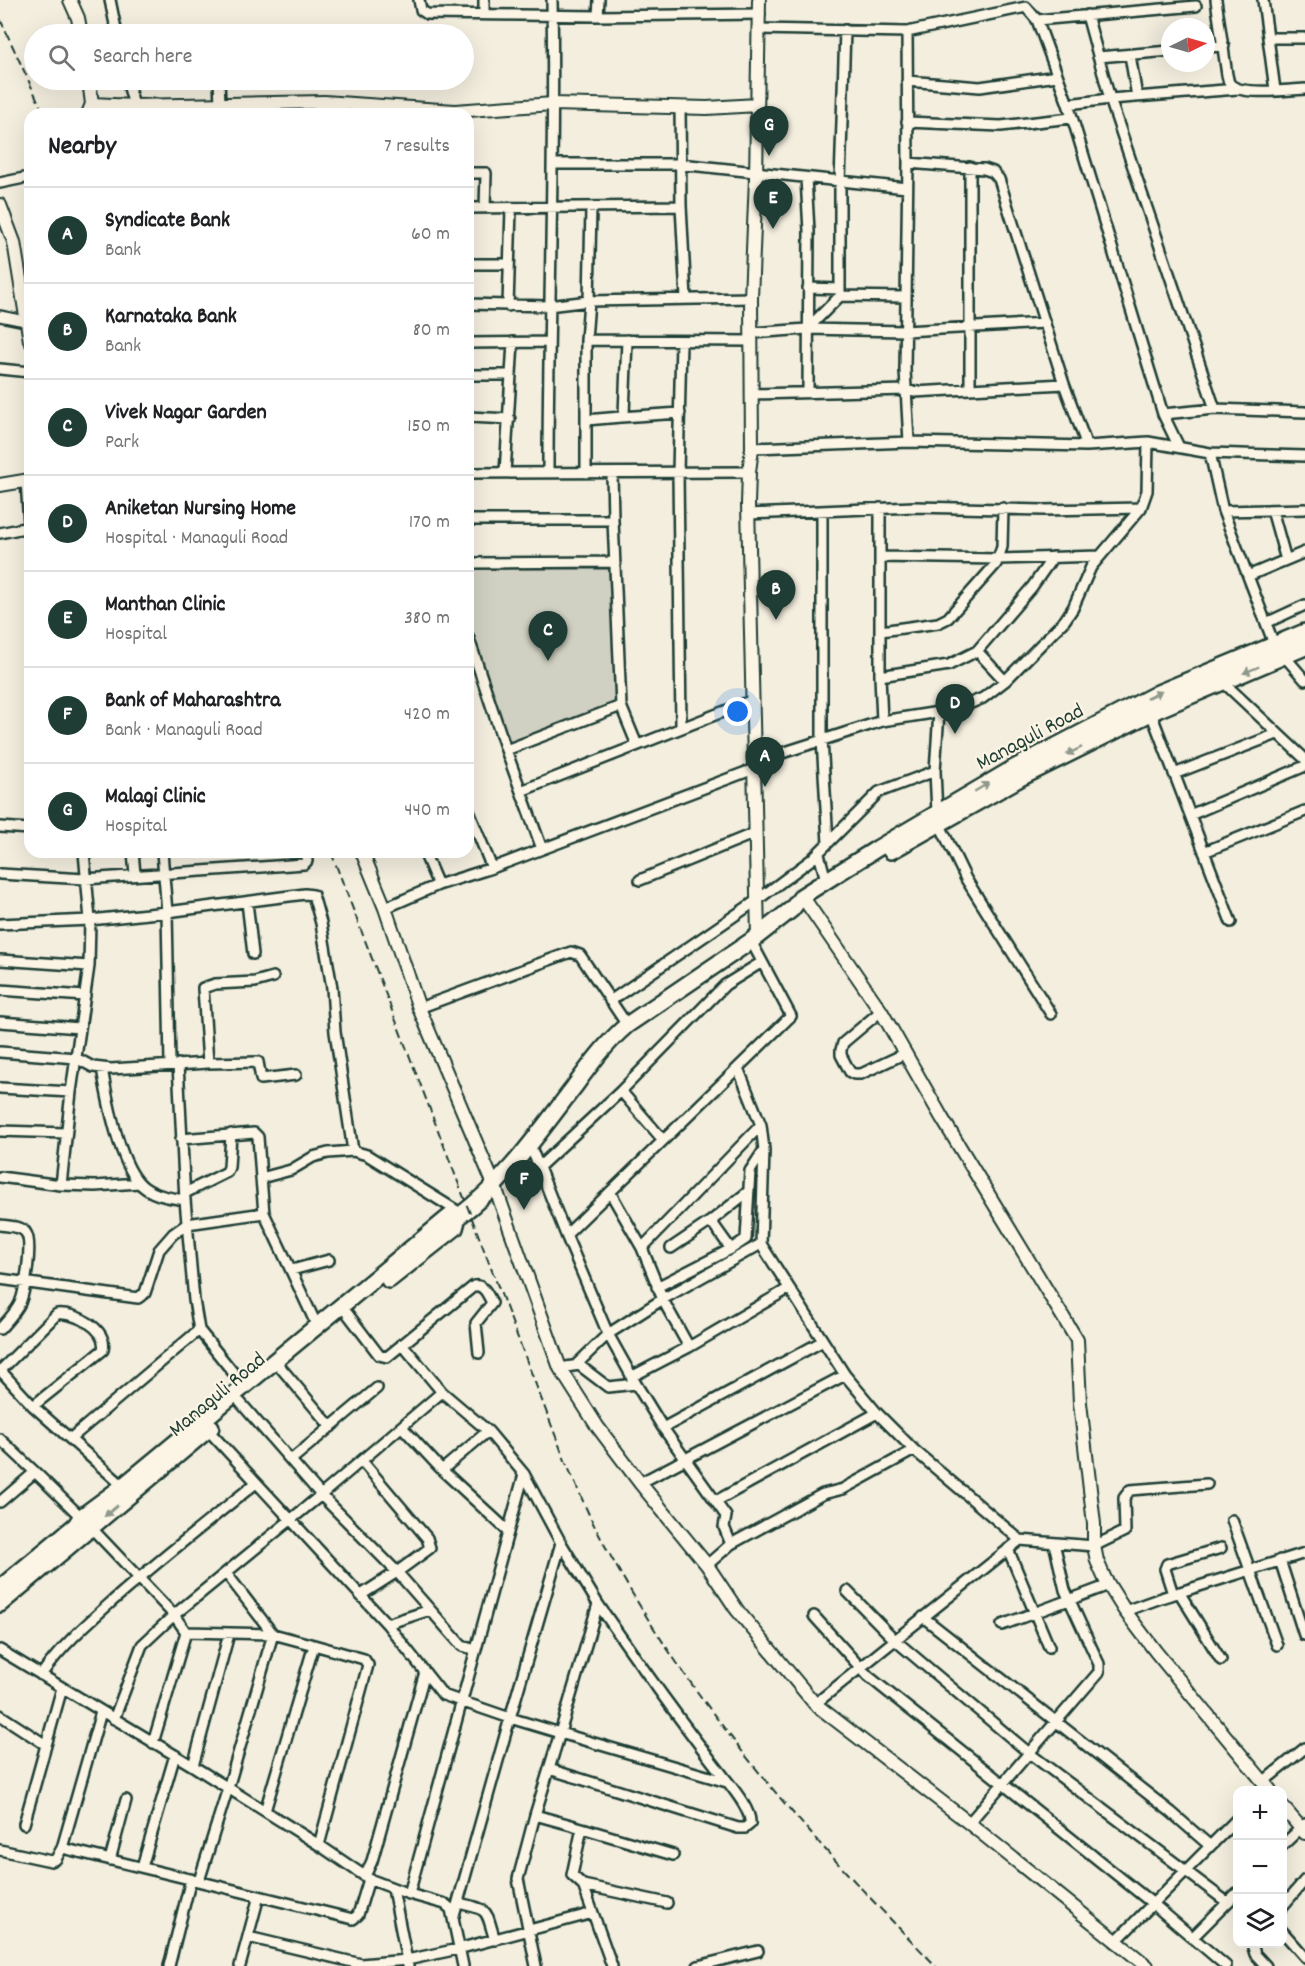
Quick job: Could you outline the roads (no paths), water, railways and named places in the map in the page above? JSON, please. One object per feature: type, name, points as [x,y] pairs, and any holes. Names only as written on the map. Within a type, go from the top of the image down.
[{"type":"main road","name":"Managuli Road","points":[[800,903],[883,856],[1014,768],[1143,700],[1305,632]]},
{"type":"main road","name":"Managuli Road","points":[[0,1588],[76,1525],[86,1522],[208,1430],[347,1313],[455,1228],[460,1215],[495,1186],[530,1145],[610,1040],[627,1025],[754,938],[826,880],[939,819],[1151,713],[1305,647]]},
{"type":"main road","name":"Managuli Road","points":[[0,1604],[123,1486],[448,1218],[452,1215],[460,1215]]},
{"type":"street","points":[[70,0],[79,24]]},
{"type":"street","points":[[110,0],[115,24]]},
{"type":"street","points":[[419,0],[421,10],[427,14],[598,16],[760,14]]},
{"type":"street","points":[[484,0],[484,14]]},
{"type":"street","points":[[548,473],[548,306],[553,164],[552,0]]},
{"type":"street","points":[[598,16],[599,0]]},
{"type":"street","points":[[566,1235],[791,1016],[762,962],[754,938],[756,901],[748,514],[752,448],[751,298],[759,0]]},
{"type":"street","points":[[1216,0],[1230,85],[1248,91],[1305,89]]},
{"type":"street","points":[[1263,0],[1275,90]]},
{"type":"street","points":[[1037,20],[1196,6]]},
{"type":"street","points":[[759,29],[907,32],[1026,7],[1037,20],[1068,105],[1164,414],[1179,447]]},
{"type":"street","points":[[1087,15],[1110,99],[1215,409]]},
{"type":"street","points":[[807,329],[840,292],[840,182],[845,30]]},
{"type":"street","points":[[907,32],[908,163],[905,331],[909,442]]},
{"type":"street","points":[[1268,39],[1305,38]]},
{"type":"street","points":[[1215,46],[1224,46]]},
{"type":"street","points":[[1098,57],[1161,52]]},
{"type":"street","points":[[1130,55],[1137,97]]},
{"type":"street","points":[[907,81],[980,87],[1057,76]]},
{"type":"street","points":[[1068,105],[1110,99],[1238,89]]},
{"type":"street","points":[[89,90],[90,108]]},
{"type":"street","points":[[130,90],[134,106]]},
{"type":"street","points":[[219,90],[220,104]]},
{"type":"street","points":[[105,108],[220,104],[252,108]]},
{"type":"street","points":[[474,110],[553,104],[707,108],[757,105]]},
{"type":"street","points":[[680,107],[681,206],[686,298]]},
{"type":"street","points":[[907,122],[1000,126],[1071,118]]},
{"type":"street","points":[[908,163],[970,167],[993,171],[999,178],[1064,384],[1087,446]]},
{"type":"street","points":[[553,164],[680,164],[907,188]]},
{"type":"street","points":[[970,167],[970,389]]},
{"type":"street","points":[[474,173],[486,173],[485,208]]},
{"type":"street","points":[[0,183],[24,178]]},
{"type":"street","points":[[806,178],[809,231],[808,393]]},
{"type":"street","points":[[0,205],[14,242],[24,285]]},
{"type":"street","points":[[474,208],[681,206]]},
{"type":"street","points":[[586,473],[586,340],[591,208]]},
{"type":"street","points":[[508,306],[511,209]]},
{"type":"street","points":[[474,264],[508,264]]},
{"type":"street","points":[[808,288],[906,297]]},
{"type":"street","points":[[474,304],[548,306],[589,301],[751,298]]},
{"type":"street","points":[[0,316],[24,321]]},
{"type":"street","points":[[586,340],[681,341],[752,337],[807,329],[905,331],[1045,323]]},
{"type":"street","points":[[621,417],[625,410],[627,339]]},
{"type":"street","points":[[681,341],[678,473],[681,726]]},
{"type":"street","points":[[505,473],[513,342]]},
{"type":"street","points":[[474,343],[548,342]]},
{"type":"street","points":[[0,369],[24,371]]},
{"type":"street","points":[[474,375],[511,375]]},
{"type":"street","points":[[751,394],[906,390],[914,392],[1064,384]]},
{"type":"street","points":[[1164,414],[1215,409],[1305,412]]},
{"type":"street","points":[[586,420],[680,413]]},
{"type":"street","points":[[474,417],[510,419]]},
{"type":"street","points":[[752,448],[909,442],[1087,446],[1148,442],[1210,453],[1305,456]]},
{"type":"street","points":[[385,908],[438,885],[542,849],[822,739],[882,721],[939,712],[983,698],[1005,681],[1065,620],[1073,608],[1087,574],[1099,556],[1141,508],[1147,491],[1148,442]]},
{"type":"street","points":[[1210,453],[1223,511],[1274,644],[1305,681]]},
{"type":"street","points":[[474,473],[749,472]]},
{"type":"street","points":[[612,473],[621,705],[637,745]]},
{"type":"street","points":[[0,485],[24,481]]},
{"type":"street","points":[[748,514],[880,508],[1044,510],[1141,508]]},
{"type":"street","points":[[880,508],[882,721]]},
{"type":"street","points":[[881,630],[938,622],[948,618],[999,559],[1002,548],[1003,508]]},
{"type":"street","points":[[1223,511],[1305,509]]},
{"type":"street","points":[[1272,510],[1286,560]]},
{"type":"street","points":[[822,511],[822,739],[828,843]]},
{"type":"street","points":[[474,520],[613,520]]},
{"type":"street","points":[[0,532],[24,529]]},
{"type":"street","points":[[1248,576],[1305,552]]},
{"type":"street","points":[[880,557],[999,559],[1099,556]]},
{"type":"street","points":[[880,676],[949,665],[977,651],[1032,587],[1053,557]]},
{"type":"street","points":[[474,563],[614,562]]},
{"type":"street","points":[[1266,623],[1305,605]]},
{"type":"street","points":[[977,651],[1005,681]]},
{"type":"street","points":[[474,654],[542,849]]},
{"type":"street","points":[[1223,682],[1305,759]]},
{"type":"street","points":[[521,791],[681,726],[753,700]]},
{"type":"street","points":[[506,750],[621,705]]},
{"type":"street","points":[[939,712],[935,771],[939,819],[966,879],[1051,1014]]},
{"type":"street","points":[[1151,713],[1231,922]]},
{"type":"street","points":[[1174,774],[1277,734]]},
{"type":"street","points":[[1190,815],[1305,766]]},
{"type":"street","points":[[610,1001],[756,901],[819,854],[879,792],[935,771]]},
{"type":"street","points":[[1204,852],[1305,811]]},
{"type":"street","points":[[474,824],[492,868]]},
{"type":"street","points":[[0,827],[24,829]]},
{"type":"street","points":[[640,880],[755,833]]},
{"type":"street","points":[[819,854],[826,880]]},
{"type":"street","points":[[61,1185],[71,1092],[89,966],[90,920],[84,858]]},
{"type":"street","points":[[134,858],[135,874]]},
{"type":"street","points":[[162,858],[167,912],[174,1065],[194,1300],[199,1330],[244,1386]]},
{"type":"street","points":[[0,874],[85,879],[304,864],[307,861],[306,858]]},
{"type":"street","points":[[364,858],[385,908],[419,1008],[495,1186],[560,1368],[597,1426],[707,1565],[737,1610],[815,1704],[969,1823],[1147,1966]]},
{"type":"street","points":[[427,858],[438,885]]},
{"type":"street","points":[[0,924],[90,920],[310,894],[315,898],[321,923],[332,988],[335,1032],[353,1151]]},
{"type":"street","points":[[247,902],[254,954]]},
{"type":"street","points":[[800,903],[881,1011],[942,1118],[1077,1340],[1080,1403],[1094,1524],[1094,1546],[1097,1561],[1109,1585],[1125,1611],[1265,1786]]},
{"type":"street","points":[[419,1008],[571,952],[580,955],[627,1025]]},
{"type":"street","points":[[0,960],[89,966]]},
{"type":"street","points":[[539,1167],[621,1091],[725,985],[762,962]]},
{"type":"street","points":[[208,1063],[203,988],[215,984],[255,982],[273,977]]},
{"type":"street","points":[[0,990],[85,996]]},
{"type":"street","points":[[881,1011],[843,1043],[841,1055],[850,1072],[861,1074],[906,1053]]},
{"type":"street","points":[[0,1022],[80,1028]]},
{"type":"street","points":[[0,1052],[76,1058],[102,1068],[258,1062],[261,1079],[296,1075]]},
{"type":"street","points":[[102,1068],[116,1132],[132,1174],[148,1190],[185,1197],[227,1172],[231,1134]]},
{"type":"street","points":[[738,1068],[761,1125],[764,1150],[761,1244],[845,1375],[877,1413],[914,1450],[1020,1540],[1094,1546],[1125,1531],[1124,1498],[1130,1490],[1207,1484]]},
{"type":"street","points":[[0,1088],[71,1092]]},
{"type":"street","points":[[621,1091],[663,1140]]},
{"type":"street","points":[[642,1248],[761,1125]]},
{"type":"street","points":[[0,1131],[66,1133]]},
{"type":"street","points":[[181,1139],[251,1132],[258,1137],[264,1213],[317,1326]]},
{"type":"street","points":[[530,1145],[608,1334],[633,1381],[663,1428],[726,1516],[724,1527],[731,1544]]},
{"type":"street","points":[[657,1287],[731,1249],[747,1236],[751,1167],[764,1150]]},
{"type":"street","points":[[261,1178],[291,1170],[313,1156],[353,1151],[367,1155],[460,1215]]},
{"type":"street","points":[[0,1178],[61,1185],[95,1186],[139,1183]]},
{"type":"street","points":[[671,1248],[711,1221],[749,1191]]},
{"type":"street","points":[[610,1192],[642,1248],[657,1287],[689,1347]]},
{"type":"street","points":[[0,1279],[138,1298],[145,1293],[159,1250],[173,1234],[187,1224],[264,1213]]},
{"type":"street","points":[[711,1221],[731,1249]]},
{"type":"street","points":[[0,1225],[26,1231],[29,1238],[26,1284],[20,1304],[0,1329]]},
{"type":"street","points":[[560,1368],[577,1364],[608,1334],[663,1299],[761,1244]]},
{"type":"street","points":[[292,1270],[329,1260]]},
{"type":"street","points":[[347,1313],[382,1357],[387,1357],[474,1286],[482,1286],[492,1303],[476,1323],[479,1353]]},
{"type":"street","points":[[577,1364],[608,1387],[633,1381],[788,1289]]},
{"type":"street","points":[[33,1406],[103,1350],[102,1336],[83,1319],[62,1313],[57,1314],[0,1370],[33,1406],[123,1486]]},
{"type":"street","points":[[70,1439],[199,1330]]},
{"type":"street","points":[[663,1428],[823,1341]]},
{"type":"street","points":[[402,1344],[442,1392],[488,1431],[524,1474],[561,1543],[598,1604],[668,1705],[727,1782],[749,1814],[750,1824],[745,1828],[705,1818],[549,1769]]},
{"type":"street","points":[[281,1368],[331,1427]]},
{"type":"street","points":[[640,1483],[845,1375]]},
{"type":"street","points":[[291,1460],[377,1388]]},
{"type":"street","points":[[114,1719],[142,1645],[174,1615],[362,1461],[442,1392]]},
{"type":"street","points":[[240,1402],[321,1495],[397,1572],[462,1646],[476,1650]]},
{"type":"street","points":[[716,1501],[877,1413]]},
{"type":"street","points":[[402,1427],[442,1470],[508,1531]]},
{"type":"street","points":[[208,1430],[387,1624],[443,1695],[510,1718],[727,1782]]},
{"type":"street","points":[[442,1470],[488,1431]]},
{"type":"street","points":[[1,1442],[86,1522],[174,1615],[186,1632]]},
{"type":"street","points":[[707,1565],[731,1544],[823,1494],[843,1489],[914,1450]]},
{"type":"street","points":[[361,1595],[430,1548],[429,1542],[362,1461]]},
{"type":"street","points":[[0,1502],[35,1472]]},
{"type":"street","points":[[410,1894],[524,1474]]},
{"type":"street","points":[[41,1676],[51,1661],[92,1619],[138,1578],[256,1483]]},
{"type":"street","points":[[1232,1520],[1277,1645]]},
{"type":"street","points":[[815,1704],[1020,1540]]},
{"type":"street","points":[[453,1918],[561,1543]]},
{"type":"street","points":[[969,1823],[1055,1722],[1098,1676],[1100,1668],[1069,1599],[1054,1543]]},
{"type":"street","points":[[1221,1548],[1165,1566],[1176,1593],[1221,1660]]},
{"type":"street","points":[[1008,1549],[1049,1647]]},
{"type":"street","points":[[1125,1611],[1305,1553]]},
{"type":"street","points":[[1280,1560],[1304,1635]]},
{"type":"street","points":[[226,1573],[273,1634]]},
{"type":"street","points":[[1002,1625],[1109,1585]]},
{"type":"street","points":[[847,1591],[896,1641],[1029,1754],[1227,1902]]},
{"type":"street","points":[[536,1966],[518,1879],[598,1604]]},
{"type":"street","points":[[387,1624],[430,1610]]},
{"type":"street","points":[[814,1616],[860,1668],[1152,1903],[1226,1966]]},
{"type":"street","points":[[923,1617],[1171,1812],[1209,1845]]},
{"type":"street","points":[[186,1632],[273,1634],[364,1659],[368,1665],[319,1845]]},
{"type":"street","points":[[153,1743],[186,1632]]},
{"type":"street","points":[[193,1766],[229,1634]]},
{"type":"street","points":[[169,1966],[195,1880],[228,1788],[273,1634]]},
{"type":"street","points":[[265,1811],[314,1645]]},
{"type":"street","points":[[0,1650],[193,1766],[367,1878],[445,1904],[451,1909],[463,1966]]},
{"type":"street","points":[[62,1848],[353,1918],[358,1915],[425,1672]]},
{"type":"street","points":[[24,1824],[62,1688]]},
{"type":"street","points":[[0,1850],[51,1861],[56,1859],[62,1848],[101,1712]]},
{"type":"street","points":[[0,1715],[46,1745]]},
{"type":"street","points":[[1269,1786],[1305,1748]]},
{"type":"street","points":[[142,1867],[175,1755]]},
{"type":"street","points":[[110,1860],[126,1800]]},
{"type":"street","points":[[1287,1811],[1304,1828],[1287,1842]]},
{"type":"street","points":[[535,1815],[673,1855]]},
{"type":"street","points":[[1115,1942],[1233,1823]]},
{"type":"street","points":[[582,1828],[572,1874],[583,1886],[612,1966]]},
{"type":"street","points":[[1287,1903],[1301,1893],[1305,1880]]},
{"type":"street","points":[[583,1886],[667,1903]]},
{"type":"street","points":[[393,1888],[408,1963]]},
{"type":"street","points":[[1192,1938],[1236,1894]]},
{"type":"street","points":[[240,1966],[259,1896]]},
{"type":"street","points":[[458,1903],[485,1911],[495,1940]]},
{"type":"street","points":[[248,1937],[361,1964],[408,1963],[593,1913]]},
{"type":"street","points":[[1287,1937],[1305,1957]]},
{"type":"street","points":[[1253,1948],[1255,1954],[1266,1966]]},
{"type":"street","points":[[698,1966],[758,1951]]},
{"type":"railway","points":[[0,19],[24,71]]},
{"type":"railway","points":[[33,90],[41,108]]},
{"type":"railway","points":[[333,858],[566,1463],[612,1559],[681,1669],[760,1773],[841,1867],[936,1966]]},
{"type":"place","name":"Malagi Clinic","points":[[769,156]]},
{"type":"place","name":"Manthan Clinic","points":[[773,229]]},
{"type":"place","name":"Karnataka Bank","points":[[776,620]]},
{"type":"place","name":"Vivek Nagar Garden","points":[[548,661]]},
{"type":"place","name":"Aniketan Nursing Home","points":[[955,734]]},
{"type":"place","name":"Syndicate Bank","points":[[765,787]]},
{"type":"place","name":"Bank of Maharashtra","points":[[524,1210]]}]
